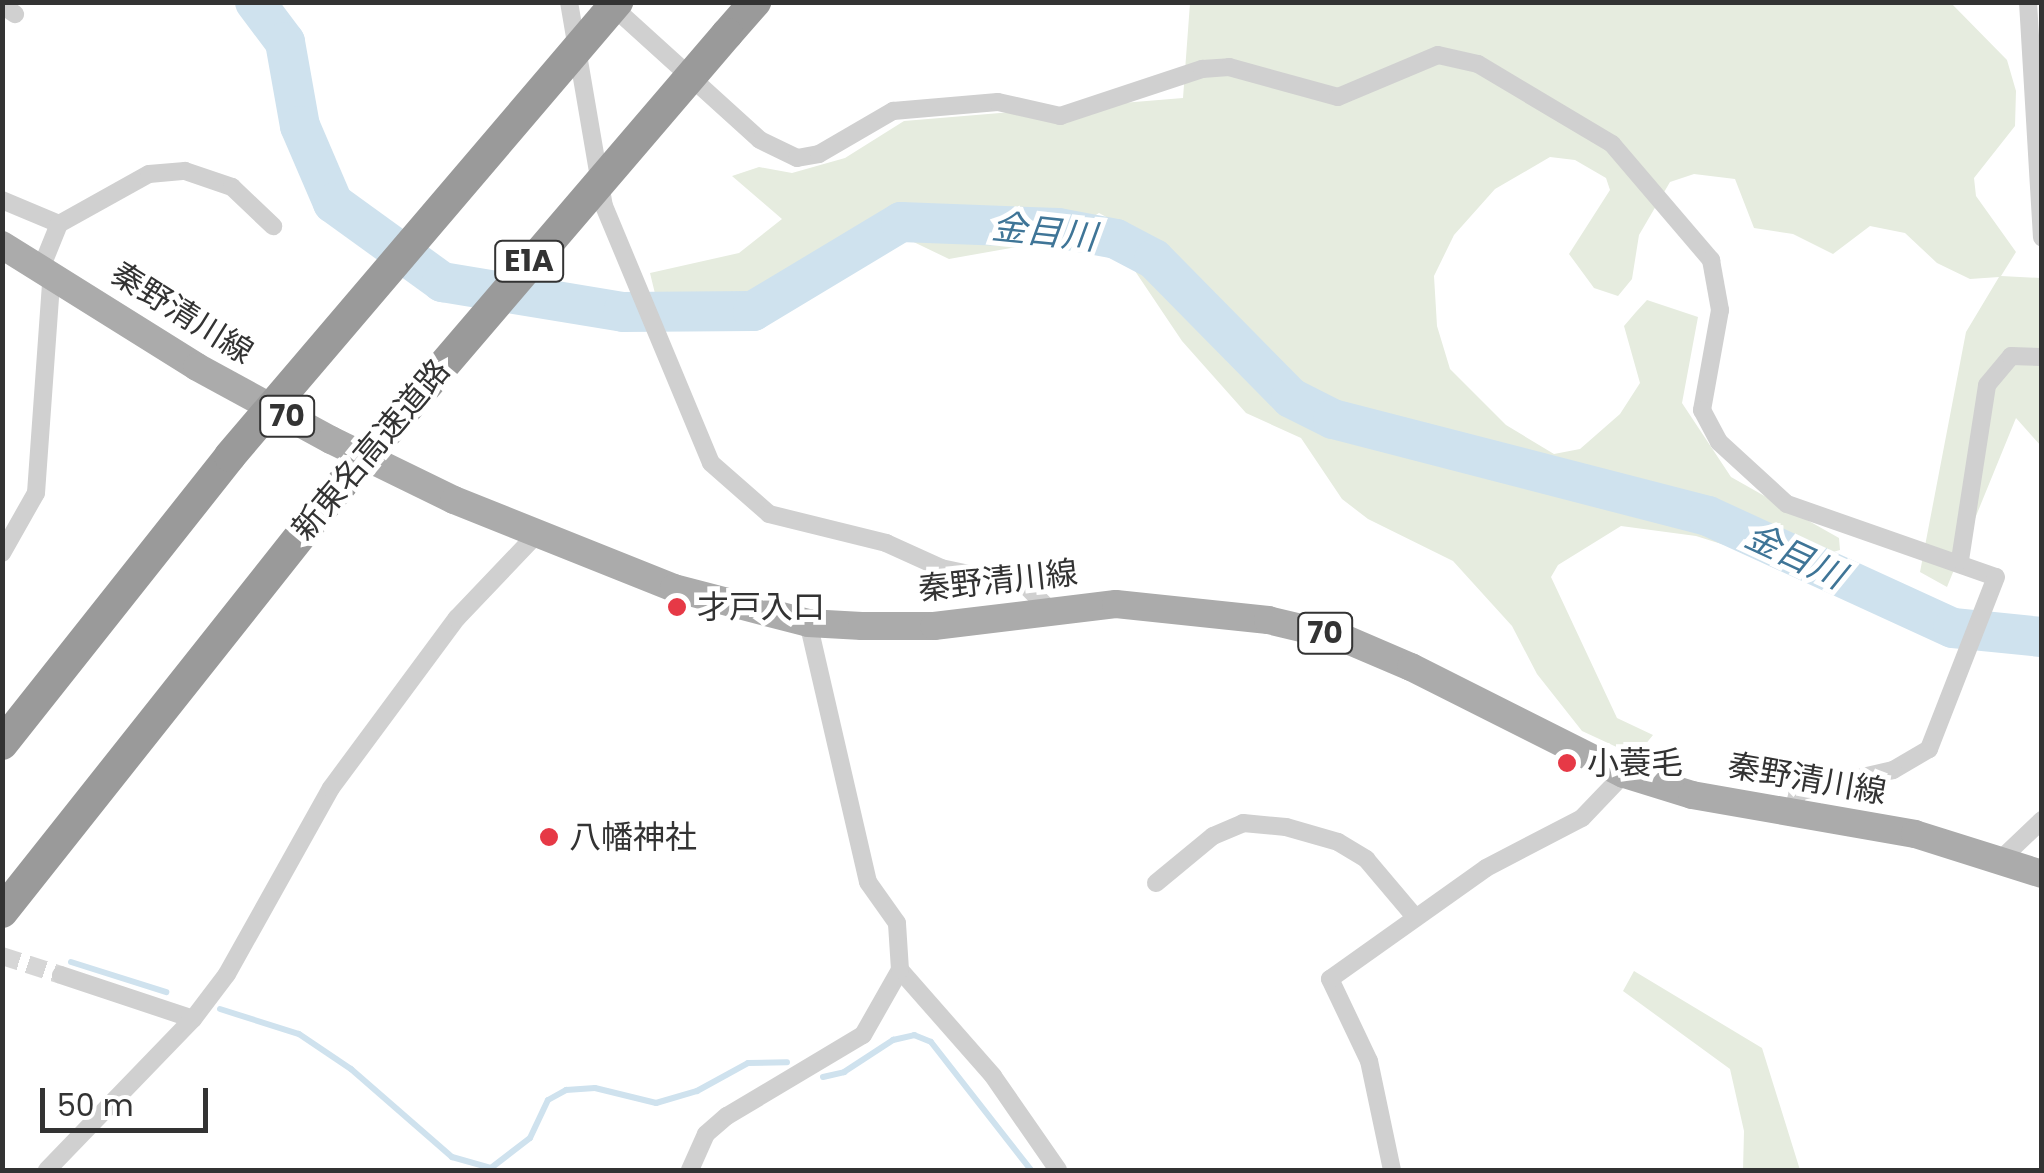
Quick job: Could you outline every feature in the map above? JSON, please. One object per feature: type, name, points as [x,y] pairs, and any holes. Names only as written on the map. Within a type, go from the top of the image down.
[{"type":"highway","points":[[2,744],[230,456],[617,2]]},
{"type":"highway","name":"新東名高速道路","points":[[2,912],[335,492],[755,2]]},
{"type":"main road","name":"秦野清川線","points":[[2,245],[47,268],[196,368],[314,431],[538,533],[674,588],[808,623],[934,626],[1050,610],[1171,604],[1343,638],[1624,774],[1692,795],[1915,834],[2042,874]]},
{"type":"street","points":[[569,2],[597,180],[635,286],[711,463],[768,514],[886,542],[941,568],[1026,586],[1050,610]]},
{"type":"street","points":[[608,2],[760,140],[798,158],[819,154],[893,111],[998,102],[1060,116],[1202,69],[1229,67],[1338,98],[1438,55],[1478,64],[1612,144],[1711,260],[1720,310],[1702,410],[1719,442],[1800,510],[1960,560],[1996,577],[1941,726],[1914,762],[1819,782],[1798,792],[1793,811]]},
{"type":"street","points":[[2028,2],[2042,238]]},
{"type":"street","points":[[2,553],[36,493],[47,268],[59,224],[148,174],[185,171],[232,187],[273,226]]},
{"type":"street","points":[[2,200],[59,224]]},
{"type":"street","points":[[1960,560],[1987,385],[2011,356],[2042,356]]},
{"type":"street","points":[[47,1170],[193,1019],[227,974],[331,788],[458,618],[538,533]]},
{"type":"street","points":[[690,1170],[706,1134],[727,1116],[863,1035],[900,970],[897,923],[868,882],[808,623]]},
{"type":"street","points":[[1392,1170],[1368,1061],[1330,979],[1486,868],[1582,818],[1624,774]]},
{"type":"street","points":[[2000,860],[2042,820]]},
{"type":"street","points":[[1156,883],[1214,836],[1244,823],[1286,827],[1338,842],[1366,859],[1416,917]]},
{"type":"street","points":[[900,970],[993,1076],[1058,1170]]},
{"type":"street","points":[[61,975],[193,1019]]},
{"type":"shaded area","points":[[1190,3],[1951,3],[2007,60],[2016,91],[2015,126],[1974,178],[1976,196],[2016,252],[2001,276],[2041,278],[2041,446],[2016,418],[1947,587],[1920,572],[1966,332],[1999,277],[1970,279],[1937,263],[1905,233],[1870,226],[1833,254],[1793,234],[1754,228],[1735,179],[1694,174],[1670,182],[1639,235],[1632,279],[1618,296],[1594,288],[1569,254],[1610,190],[1606,178],[1575,160],[1550,157],[1495,189],[1454,235],[1434,276],[1437,326],[1450,369],[1506,425],[1554,454],[1580,449],[1620,414],[1640,383],[1624,326],[1636,312],[1647,300],[1698,317],[1682,403],[1731,477],[1839,538],[1840,550],[1788,565],[1696,536],[1621,526],[1558,565],[1551,577],[1617,718],[1653,735],[1636,756],[1582,731],[1537,674],[1512,626],[1453,561],[1368,519],[1342,499],[1301,438],[1246,413],[1182,341],[1135,271],[1121,225],[1099,213],[1055,240],[949,259],[897,234],[793,300],[658,306],[650,273],[739,253],[782,219],[732,176],[759,167],[792,173],[845,158],[904,121],[1183,98]]},
{"type":"shaded area","points":[[1634,971],[1762,1048],[1800,1170],[1743,1170],[1744,1131],[1730,1069],[1623,991]]},
{"type":"waterway","name":"金目川","points":[[255,2],[285,42],[300,126],[333,203],[442,282],[623,312],[753,311],[901,222],[1058,228],[1116,239],[1154,259],[1291,398],[1333,419],[1708,516],[1953,628],[2042,637]]},
{"type":"waterway","points":[[71,962],[166,992]]},
{"type":"waterway","points":[[220,1009],[299,1034],[351,1069],[452,1157],[491,1168],[530,1138],[548,1100],[566,1090],[595,1088],[656,1103],[697,1091],[748,1063],[787,1062]]},
{"type":"waterway","points":[[823,1077],[844,1072],[893,1040],[914,1035],[931,1042],[1031,1170]]},
{"type":"tunnel","points":[[2,956],[61,975]]},
{"type":"place","name":"才戸入口","points":[[677,607]]},
{"type":"place","name":"小蓑毛","points":[[1567,763]]},
{"type":"place","name":"八幡神社","points":[[549,837]]}]
